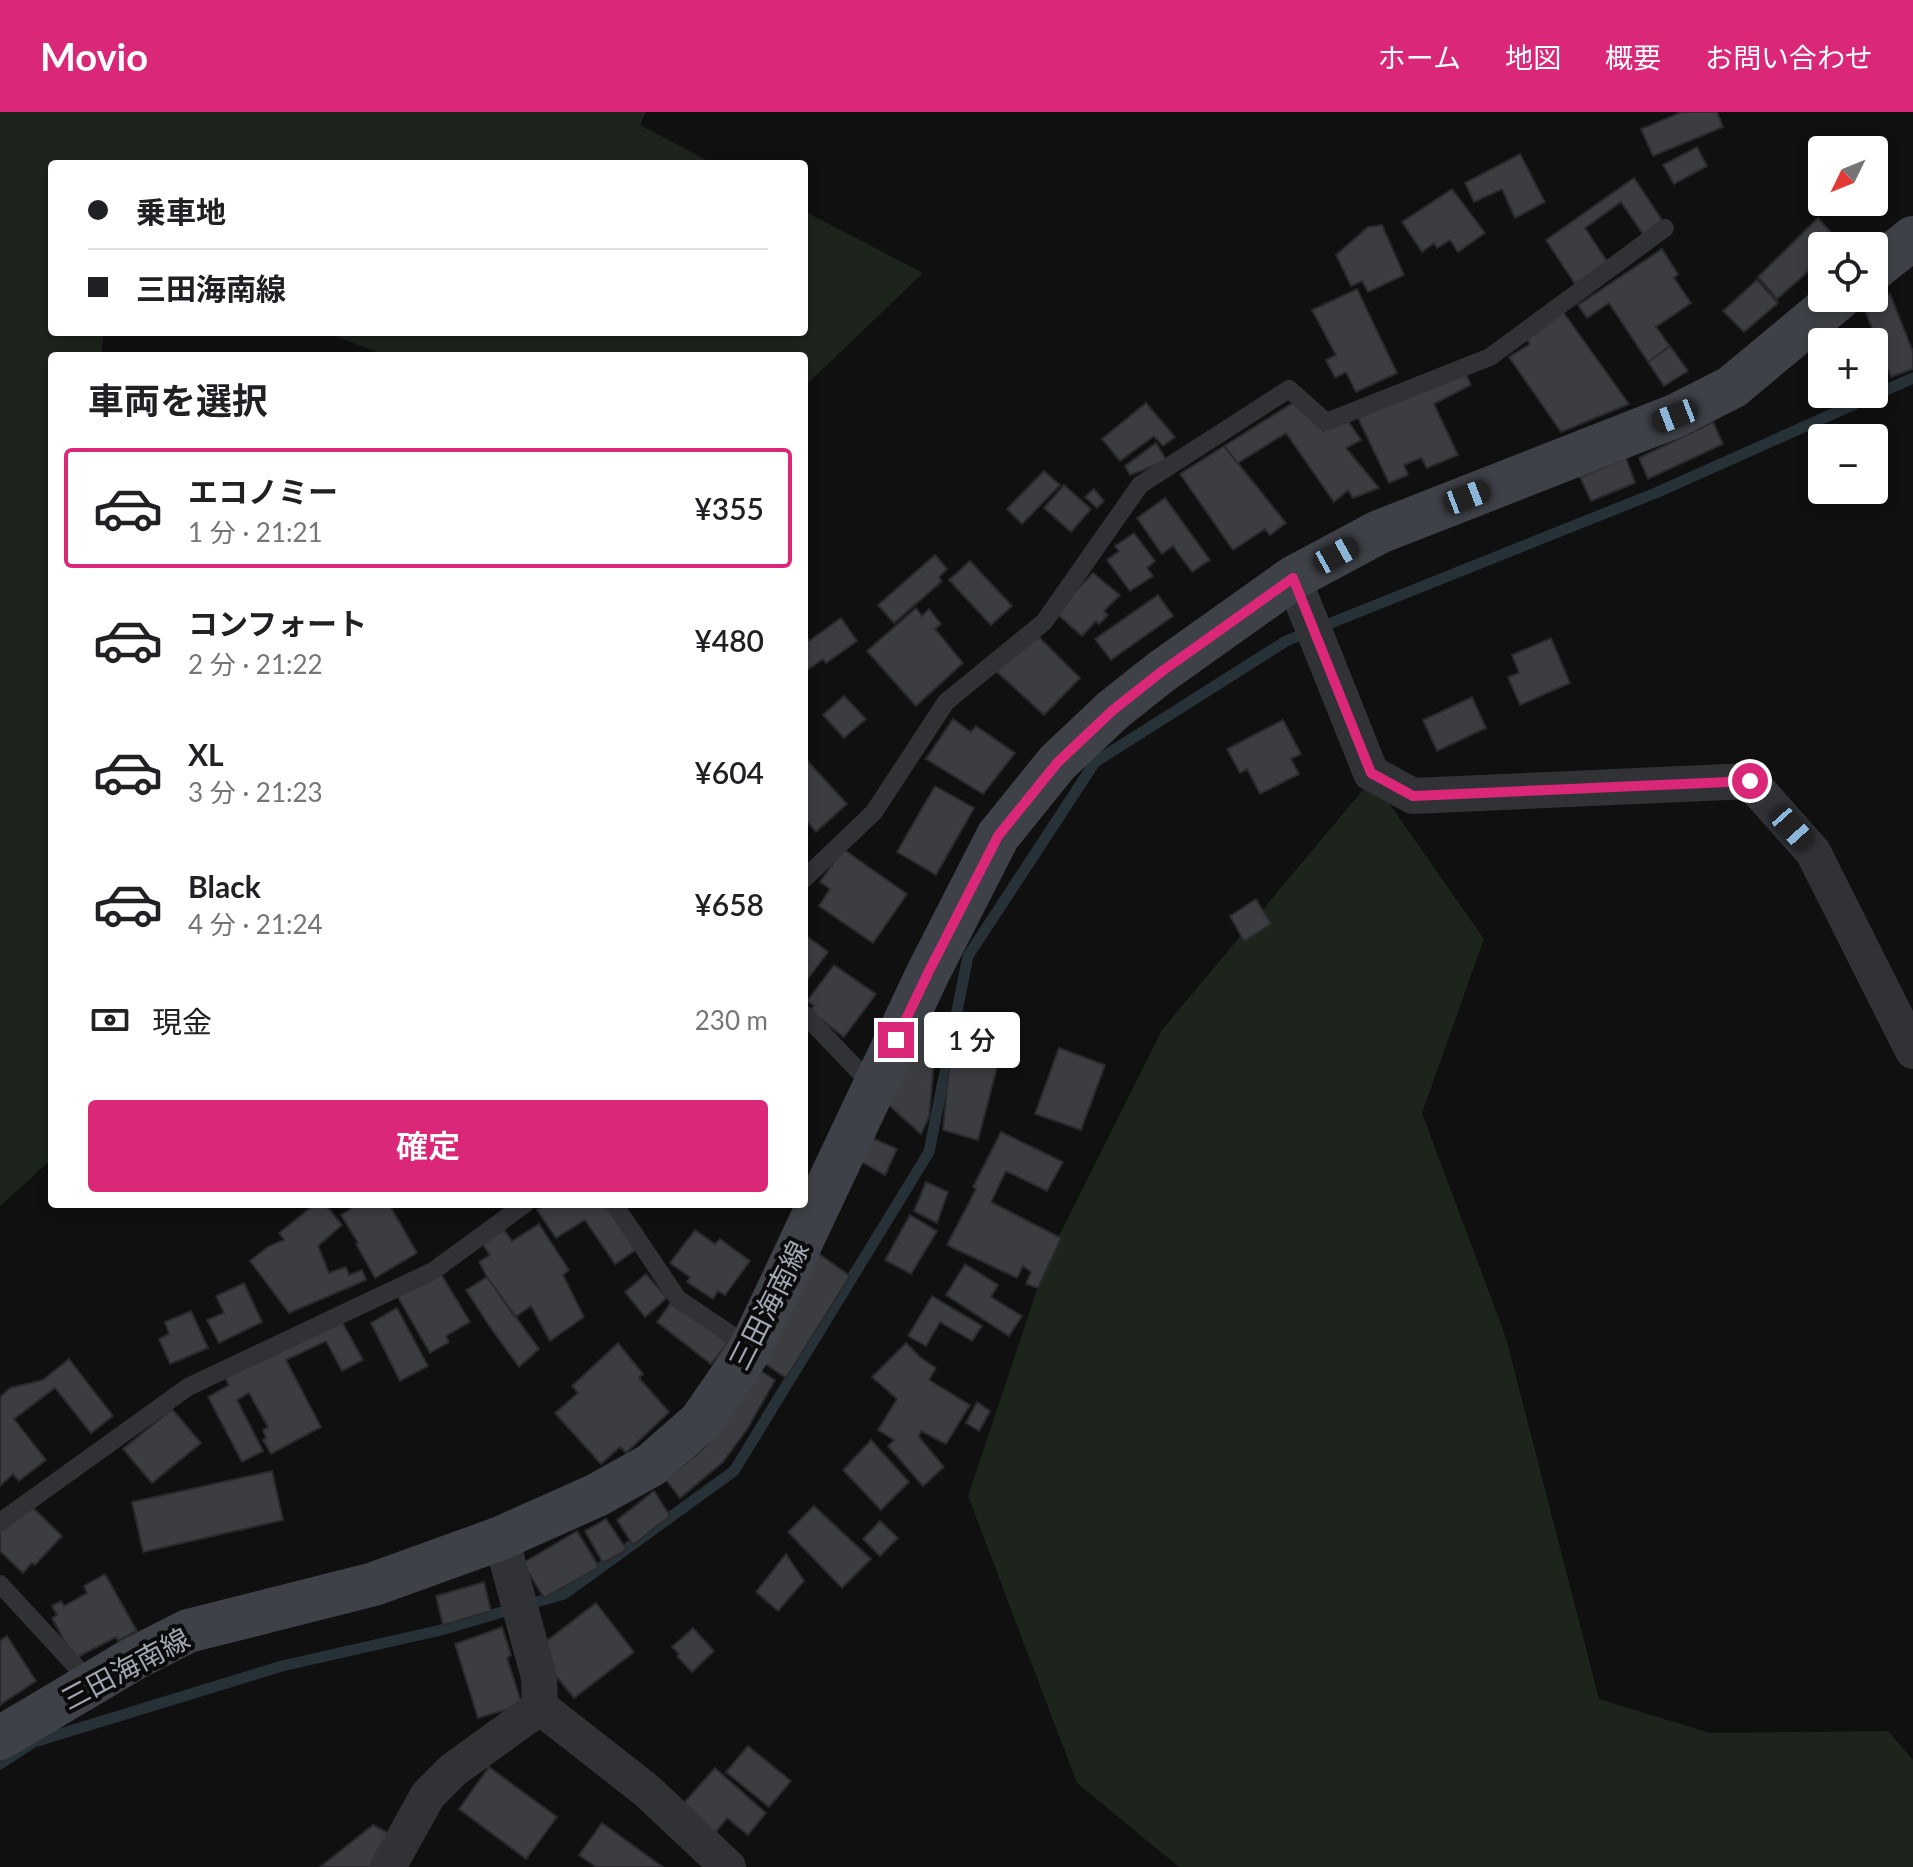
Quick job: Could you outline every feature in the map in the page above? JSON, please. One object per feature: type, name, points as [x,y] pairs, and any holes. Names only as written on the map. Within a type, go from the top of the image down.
[{"type":"main road","points":[[1888,258],[1913,238]]},
{"type":"main road","name":"三田海南線","points":[[0,1738],[133,1659],[188,1631],[374,1584],[501,1538],[597,1495],[651,1465],[701,1421],[751,1348],[929,971],[998,836],[1057,763],[1113,710],[1161,672],[1293,578],[1379,532],[1675,416],[1732,387],[1822,312]]},
{"type":"street","points":[[1293,578],[1371,773],[1413,796],[1750,781],[1813,852],[1913,1051]]},
{"type":"street","points":[[501,1538],[539,1677],[540,1707]]},
{"type":"street","points":[[388,1867],[428,1795],[453,1770],[540,1707]]},
{"type":"street","points":[[540,1707],[646,1790],[728,1867]]},
{"type":"lane","points":[[808,875],[874,812],[946,702],[1044,622],[1140,485],[1289,389],[1326,422],[1490,357],[1665,228]]},
{"type":"lane","points":[[808,1018],[874,1087]]},
{"type":"lane","points":[[0,1522],[188,1387],[433,1271],[520,1208]]},
{"type":"lane","points":[[617,1208],[678,1299],[751,1348]]},
{"type":"lane","points":[[0,1584],[92,1684]]},
{"type":"shaded area","points":[[0,112],[646,112],[640,125],[706,160],[48,160],[48,336],[104,336],[102,352],[48,352],[48,1163],[0,1206]]},
{"type":"shaded area","points":[[808,213],[923,273],[808,383],[808,352],[377,352],[335,336],[808,336]]},
{"type":"shaded area","points":[[1372,779],[1484,939],[1422,1113],[1506,1338],[1599,1699],[1710,1733],[1888,1731],[1913,1760],[1913,1867],[1179,1867],[1077,1783],[968,1496],[1047,1260],[1162,1030]]},
{"type":"building","points":[[1682,112],[1717,112],[1723,127],[1653,156],[1641,129]]},
{"type":"building","points":[[1697,147],[1707,166],[1674,184],[1663,165]]},
{"type":"building","points":[[1520,154],[1545,202],[1515,218],[1502,189],[1474,202],[1465,183]]},
{"type":"building","points":[[1634,178],[1664,223],[1645,237],[1621,202],[1585,228],[1608,263],[1575,284],[1546,240]]},
{"type":"building","points":[[1452,189],[1485,233],[1458,252],[1450,240],[1437,248],[1434,243],[1422,252],[1402,222]]},
{"type":"building","points":[[1818,218],[1830,232],[1808,232],[1808,271],[1777,299],[1758,277]]},
{"type":"building","points":[[1382,225],[1404,275],[1368,292],[1362,281],[1351,286],[1336,255],[1368,227]]},
{"type":"building","points":[[1662,249],[1678,274],[1674,278],[1691,303],[1656,327],[1688,371],[1664,386],[1609,303],[1587,318],[1578,305]]},
{"type":"building","points":[[1757,280],[1778,303],[1744,332],[1723,311]]},
{"type":"building","points":[[1357,289],[1397,373],[1356,392],[1346,372],[1335,378],[1326,360],[1336,355],[1312,310]]},
{"type":"building","points":[[1888,295],[1913,352],[1913,369],[1891,377],[1888,369],[1888,328],[1872,328],[1866,312],[1888,312]]},
{"type":"building","points":[[1561,309],[1629,404],[1561,432],[1509,357],[1530,344],[1524,336]]},
{"type":"building","points":[[1670,346],[1688,371],[1664,386],[1648,362]]},
{"type":"building","points":[[1464,369],[1471,385],[1434,404],[1458,455],[1427,468],[1421,458],[1404,465],[1408,475],[1389,483],[1358,418]]},
{"type":"building","points":[[1302,397],[1323,431],[1346,418],[1361,440],[1346,448],[1379,488],[1353,498],[1348,490],[1334,502],[1286,433],[1238,463],[1286,523],[1270,535],[1265,529],[1233,550],[1180,474]]},
{"type":"building","points":[[1146,403],[1175,437],[1163,446],[1154,436],[1120,461],[1102,439]]},
{"type":"building","points":[[1713,422],[1723,444],[1648,479],[1639,458]]},
{"type":"building","points":[[1156,443],[1167,461],[1130,475],[1125,466]]},
{"type":"building","points":[[1224,446],[1286,523],[1270,535],[1265,529],[1233,550],[1180,474]]},
{"type":"building","points":[[1626,458],[1635,483],[1591,501],[1580,477]]},
{"type":"building","points":[[1044,471],[1060,485],[1022,524],[1007,509]]},
{"type":"building","points":[[1064,485],[1091,509],[1071,532],[1044,508]]},
{"type":"building","points":[[1094,489],[1104,501],[1097,508],[1085,497]]},
{"type":"building","points":[[1165,498],[1210,560],[1192,572],[1173,546],[1162,554],[1137,518]]},
{"type":"building","points":[[1134,533],[1155,561],[1147,568],[1153,576],[1130,591],[1107,560],[1119,551],[1115,546]]},
{"type":"building","points":[[935,555],[947,569],[939,577],[942,581],[894,623],[878,605]]},
{"type":"building","points":[[970,561],[1012,606],[991,625],[949,580]]},
{"type":"building","points":[[1093,573],[1120,595],[1104,611],[1108,615],[1099,624],[1096,621],[1082,636],[1055,612]]},
{"type":"building","points":[[1158,595],[1173,616],[1111,660],[1095,639]]},
{"type":"building","points":[[916,608],[922,616],[929,609],[941,624],[935,629],[963,663],[916,706],[867,651]]},
{"type":"building","points":[[841,618],[857,641],[826,663],[823,659],[808,669],[809,641]]},
{"type":"building","points":[[1039,637],[1080,678],[1044,715],[995,670]]},
{"type":"building","points":[[1551,638],[1570,683],[1520,705],[1508,677],[1519,673],[1512,655]]},
{"type":"building","points":[[844,696],[866,719],[844,738],[823,715]]},
{"type":"building","points":[[1472,697],[1486,728],[1437,751],[1423,720]]},
{"type":"building","points":[[953,719],[971,732],[976,726],[1015,753],[983,794],[926,759]]},
{"type":"building","points":[[1283,720],[1301,754],[1291,759],[1299,774],[1260,794],[1247,769],[1240,773],[1227,749]]},
{"type":"building","points":[[808,761],[847,804],[816,832],[808,823]]},
{"type":"building","points":[[935,786],[974,808],[936,875],[897,852]]},
{"type":"building","points":[[843,849],[907,894],[873,943],[819,906],[830,889],[820,882]]},
{"type":"building","points":[[1256,899],[1271,924],[1244,941],[1230,916]]},
{"type":"building","points":[[808,937],[828,952],[808,979]]},
{"type":"building","points":[[834,965],[876,994],[844,1037],[810,1011],[814,1006],[808,1000]]},
{"type":"building","points":[[923,1021],[937,1028],[929,1117],[921,1134],[884,1101]]},
{"type":"building","points":[[953,1027],[1003,1045],[978,1140],[943,1130]]},
{"type":"building","points":[[1059,1048],[1105,1065],[1081,1130],[1035,1114]]},
{"type":"building","points":[[1001,1132],[1063,1162],[1047,1191],[1006,1171],[991,1202],[1061,1238],[1038,1288],[1026,1284],[1031,1272],[1023,1266],[1017,1278],[947,1245]]},
{"type":"building","points":[[872,1138],[897,1149],[885,1175],[860,1161]]},
{"type":"building","points":[[926,1182],[948,1192],[937,1223],[914,1211]]},
{"type":"building","points":[[310,1208],[328,1208],[342,1225],[318,1246],[329,1273],[346,1267],[349,1275],[362,1270],[366,1280],[289,1313],[250,1261],[269,1246],[284,1240],[279,1233]]},
{"type":"building","points":[[352,1208],[391,1208],[417,1253],[375,1278],[341,1215]]},
{"type":"building","points":[[614,1208],[639,1248],[615,1264],[585,1220],[556,1238],[537,1210]]},
{"type":"building","points":[[910,1215],[937,1231],[911,1274],[885,1260]]},
{"type":"building","points":[[500,1224],[512,1241],[539,1224],[569,1270],[563,1275],[584,1317],[550,1341],[531,1306],[515,1317],[479,1262],[490,1255],[479,1239]]},
{"type":"building","points":[[695,1230],[715,1244],[720,1239],[750,1261],[725,1295],[718,1291],[713,1299],[687,1282],[690,1277],[670,1263]]},
{"type":"building","points":[[815,1251],[850,1276],[786,1378],[760,1360]]},
{"type":"building","points":[[965,1264],[998,1285],[991,1297],[1022,1316],[1009,1336],[946,1295]]},
{"type":"building","points":[[438,1269],[470,1322],[446,1336],[449,1342],[430,1353],[395,1292]]},
{"type":"building","points":[[646,1274],[667,1298],[645,1317],[625,1292]]},
{"type":"building","points":[[487,1277],[539,1349],[519,1367],[466,1290]]},
{"type":"building","points":[[244,1283],[262,1322],[219,1343],[207,1320],[224,1313],[216,1296]]},
{"type":"building","points":[[932,1296],[982,1326],[972,1341],[940,1322],[926,1346],[908,1336]]},
{"type":"building","points":[[672,1301],[728,1343],[711,1364],[657,1322]]},
{"type":"building","points":[[397,1308],[428,1366],[400,1381],[371,1323]]},
{"type":"building","points":[[191,1311],[208,1348],[170,1364],[159,1339],[169,1334],[165,1322]]},
{"type":"building","points":[[340,1318],[363,1360],[342,1371],[326,1341],[286,1360],[321,1427],[271,1454],[263,1440],[266,1438],[263,1430],[268,1427],[249,1393],[237,1400],[263,1451],[242,1462],[208,1397],[229,1385],[223,1374]]},
{"type":"building","points":[[618,1343],[643,1374],[639,1378],[669,1412],[626,1453],[620,1447],[601,1464],[555,1413],[578,1393],[572,1386]]},
{"type":"building","points":[[906,1343],[936,1368],[929,1380],[970,1405],[946,1444],[921,1431],[919,1437],[944,1467],[923,1486],[888,1446],[894,1440],[878,1430],[897,1399],[872,1377]]},
{"type":"building","points":[[69,1359],[113,1416],[91,1433],[55,1388],[14,1419],[46,1460],[19,1481],[13,1474],[0,1486],[0,1397],[10,1388],[43,1380]]},
{"type":"building","points":[[758,1369],[775,1380],[748,1428],[723,1462],[680,1498],[666,1480],[705,1447],[730,1415]]},
{"type":"building","points":[[977,1402],[990,1411],[979,1431],[966,1423]]},
{"type":"building","points":[[172,1409],[201,1443],[152,1483],[123,1449]]},
{"type":"building","points":[[871,1440],[909,1482],[881,1510],[843,1470]]},
{"type":"building","points":[[272,1471],[283,1520],[143,1552],[132,1502]]},
{"type":"building","points":[[654,1491],[670,1516],[633,1545],[617,1520]]},
{"type":"building","points":[[26,1501],[62,1536],[35,1565],[32,1563],[23,1573],[0,1551],[0,1528]]},
{"type":"building","points":[[814,1506],[871,1559],[842,1588],[788,1532]]},
{"type":"building","points":[[606,1519],[627,1550],[603,1563],[585,1531]]},
{"type":"building","points":[[880,1521],[898,1538],[880,1556],[863,1539]]},
{"type":"building","points":[[577,1531],[599,1567],[544,1598],[523,1563]]},
{"type":"building","points":[[786,1554],[804,1581],[778,1611],[756,1592]]},
{"type":"building","points":[[105,1574],[137,1631],[118,1641],[116,1637],[74,1659],[52,1618],[57,1615],[52,1606],[61,1601],[64,1606],[87,1593],[84,1586]]},
{"type":"building","points":[[484,1582],[491,1611],[443,1625],[436,1596]]},
{"type":"building","points":[[596,1603],[634,1652],[574,1698],[535,1650]]},
{"type":"building","points":[[502,1627],[511,1655],[507,1658],[522,1705],[478,1718],[455,1644]]},
{"type":"building","points":[[693,1628],[714,1651],[692,1672],[672,1647]]},
{"type":"building","points":[[7,1636],[36,1681],[0,1705],[0,1641]]},
{"type":"building","points":[[748,1746],[791,1781],[769,1807],[726,1772]]},
{"type":"building","points":[[489,1767],[557,1817],[526,1859],[459,1809]]},
{"type":"building","points":[[715,1768],[766,1813],[748,1835],[727,1818],[707,1843],[674,1814]]},
{"type":"building","points":[[602,1823],[663,1867],[596,1867],[579,1855]]},
{"type":"building","points":[[373,1825],[390,1834],[377,1867],[320,1867]]},
{"type":"waterway","points":[[0,1764],[34,1742],[282,1666],[441,1630],[564,1594],[734,1471],[929,1152],[968,956],[1095,762],[1286,641],[1658,492],[1913,378]]},
{"type":"route","points":[[896,1040],[998,836],[1057,763],[1113,710],[1161,672],[1293,578],[1371,773],[1413,796],[1750,781]]}]
